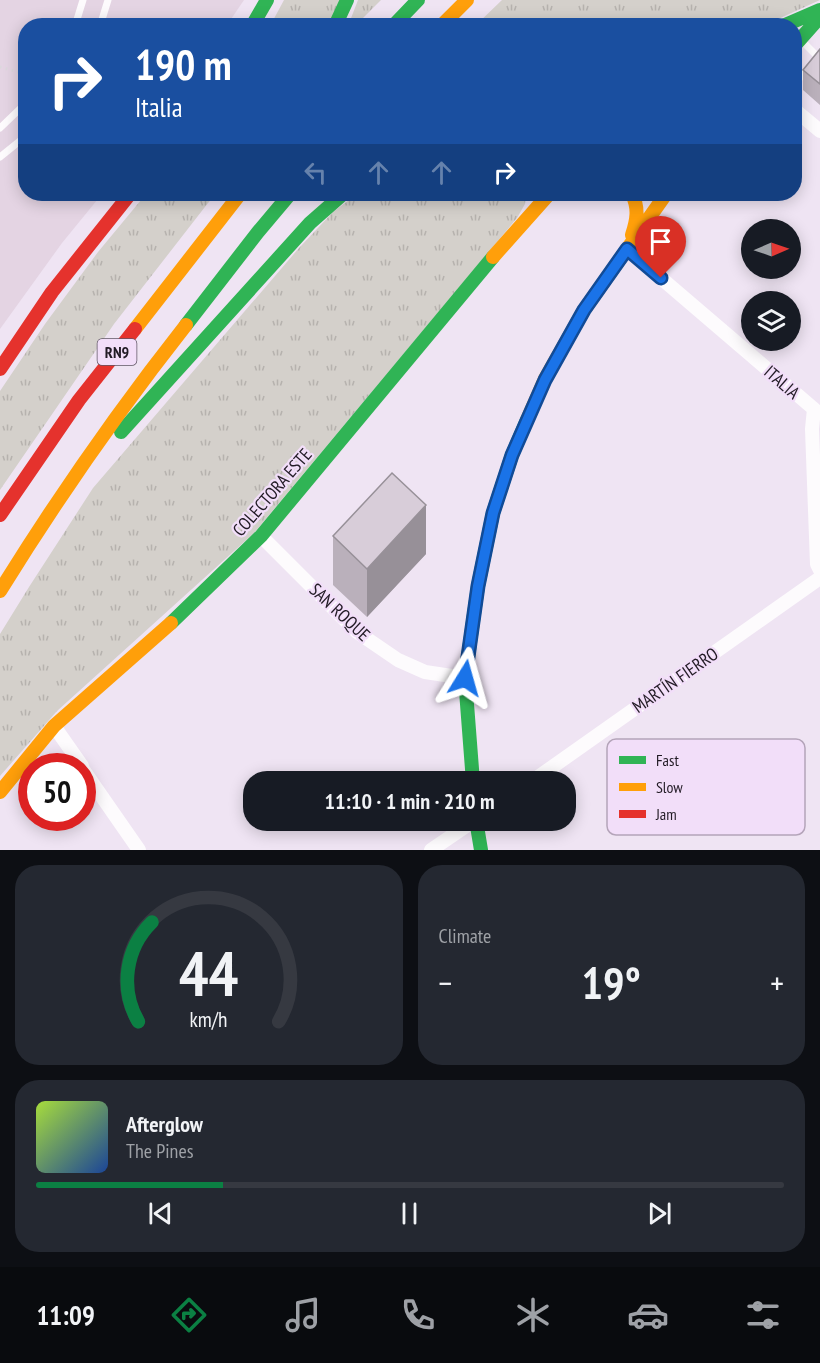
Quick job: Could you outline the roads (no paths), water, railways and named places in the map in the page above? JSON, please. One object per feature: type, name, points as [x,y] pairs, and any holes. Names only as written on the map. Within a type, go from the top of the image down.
[{"type":"main road","points":[[257,18],[267,0]]},
{"type":"main road","points":[[339,18],[347,0]]},
{"type":"main road","points":[[401,18],[418,0]]},
{"type":"main road","points":[[449,18],[467,0]]},
{"type":"main road","points":[[802,18],[820,10]]},
{"type":"main road","points":[[802,37],[820,17]]},
{"type":"main road","points":[[0,369],[52,292],[124,201]]},
{"type":"main road","name":"RN9","points":[[0,515],[79,400],[235,201]]},
{"type":"main road","name":"RN9","points":[[0,591],[119,411],[284,201]]},
{"type":"main road","points":[[55,505],[310,223],[335,201]]},
{"type":"main road","name":"COLECTORA ESTE","points":[[0,792],[54,726],[164,630],[261,536],[510,237],[543,201]]},
{"type":"main road","points":[[627,249],[636,223],[638,207],[635,201]]},
{"type":"main road","points":[[472,771],[465,678],[478,586],[493,513],[512,455],[545,380],[584,310],[661,201]]},
{"type":"main road","points":[[478,831],[481,850]]},
{"type":"street","points":[[802,116],[820,131]]},
{"type":"street","name":"ITALIA","points":[[627,249],[817,405],[812,429],[817,564],[820,570]]},
{"type":"street","name":"SAN ROQUE","points":[[261,536],[357,632],[398,660],[425,672],[465,678]]},
{"type":"street","name":"MARTÍN FIERRO","points":[[547,771],[820,578]]},
{"type":"street","points":[[54,726],[72,753]]},
{"type":"street","points":[[96,787],[139,850]]},
{"type":"street","points":[[431,850],[460,831]]},
{"type":"lane","points":[[77,18],[83,0]]},
{"type":"lane","points":[[102,18],[108,0]]},
{"type":"lane","points":[[802,46],[819,58],[802,76]]},
{"type":"lane","points":[[0,128],[18,111]]},
{"type":"lane","points":[[0,157],[18,142]]}]
